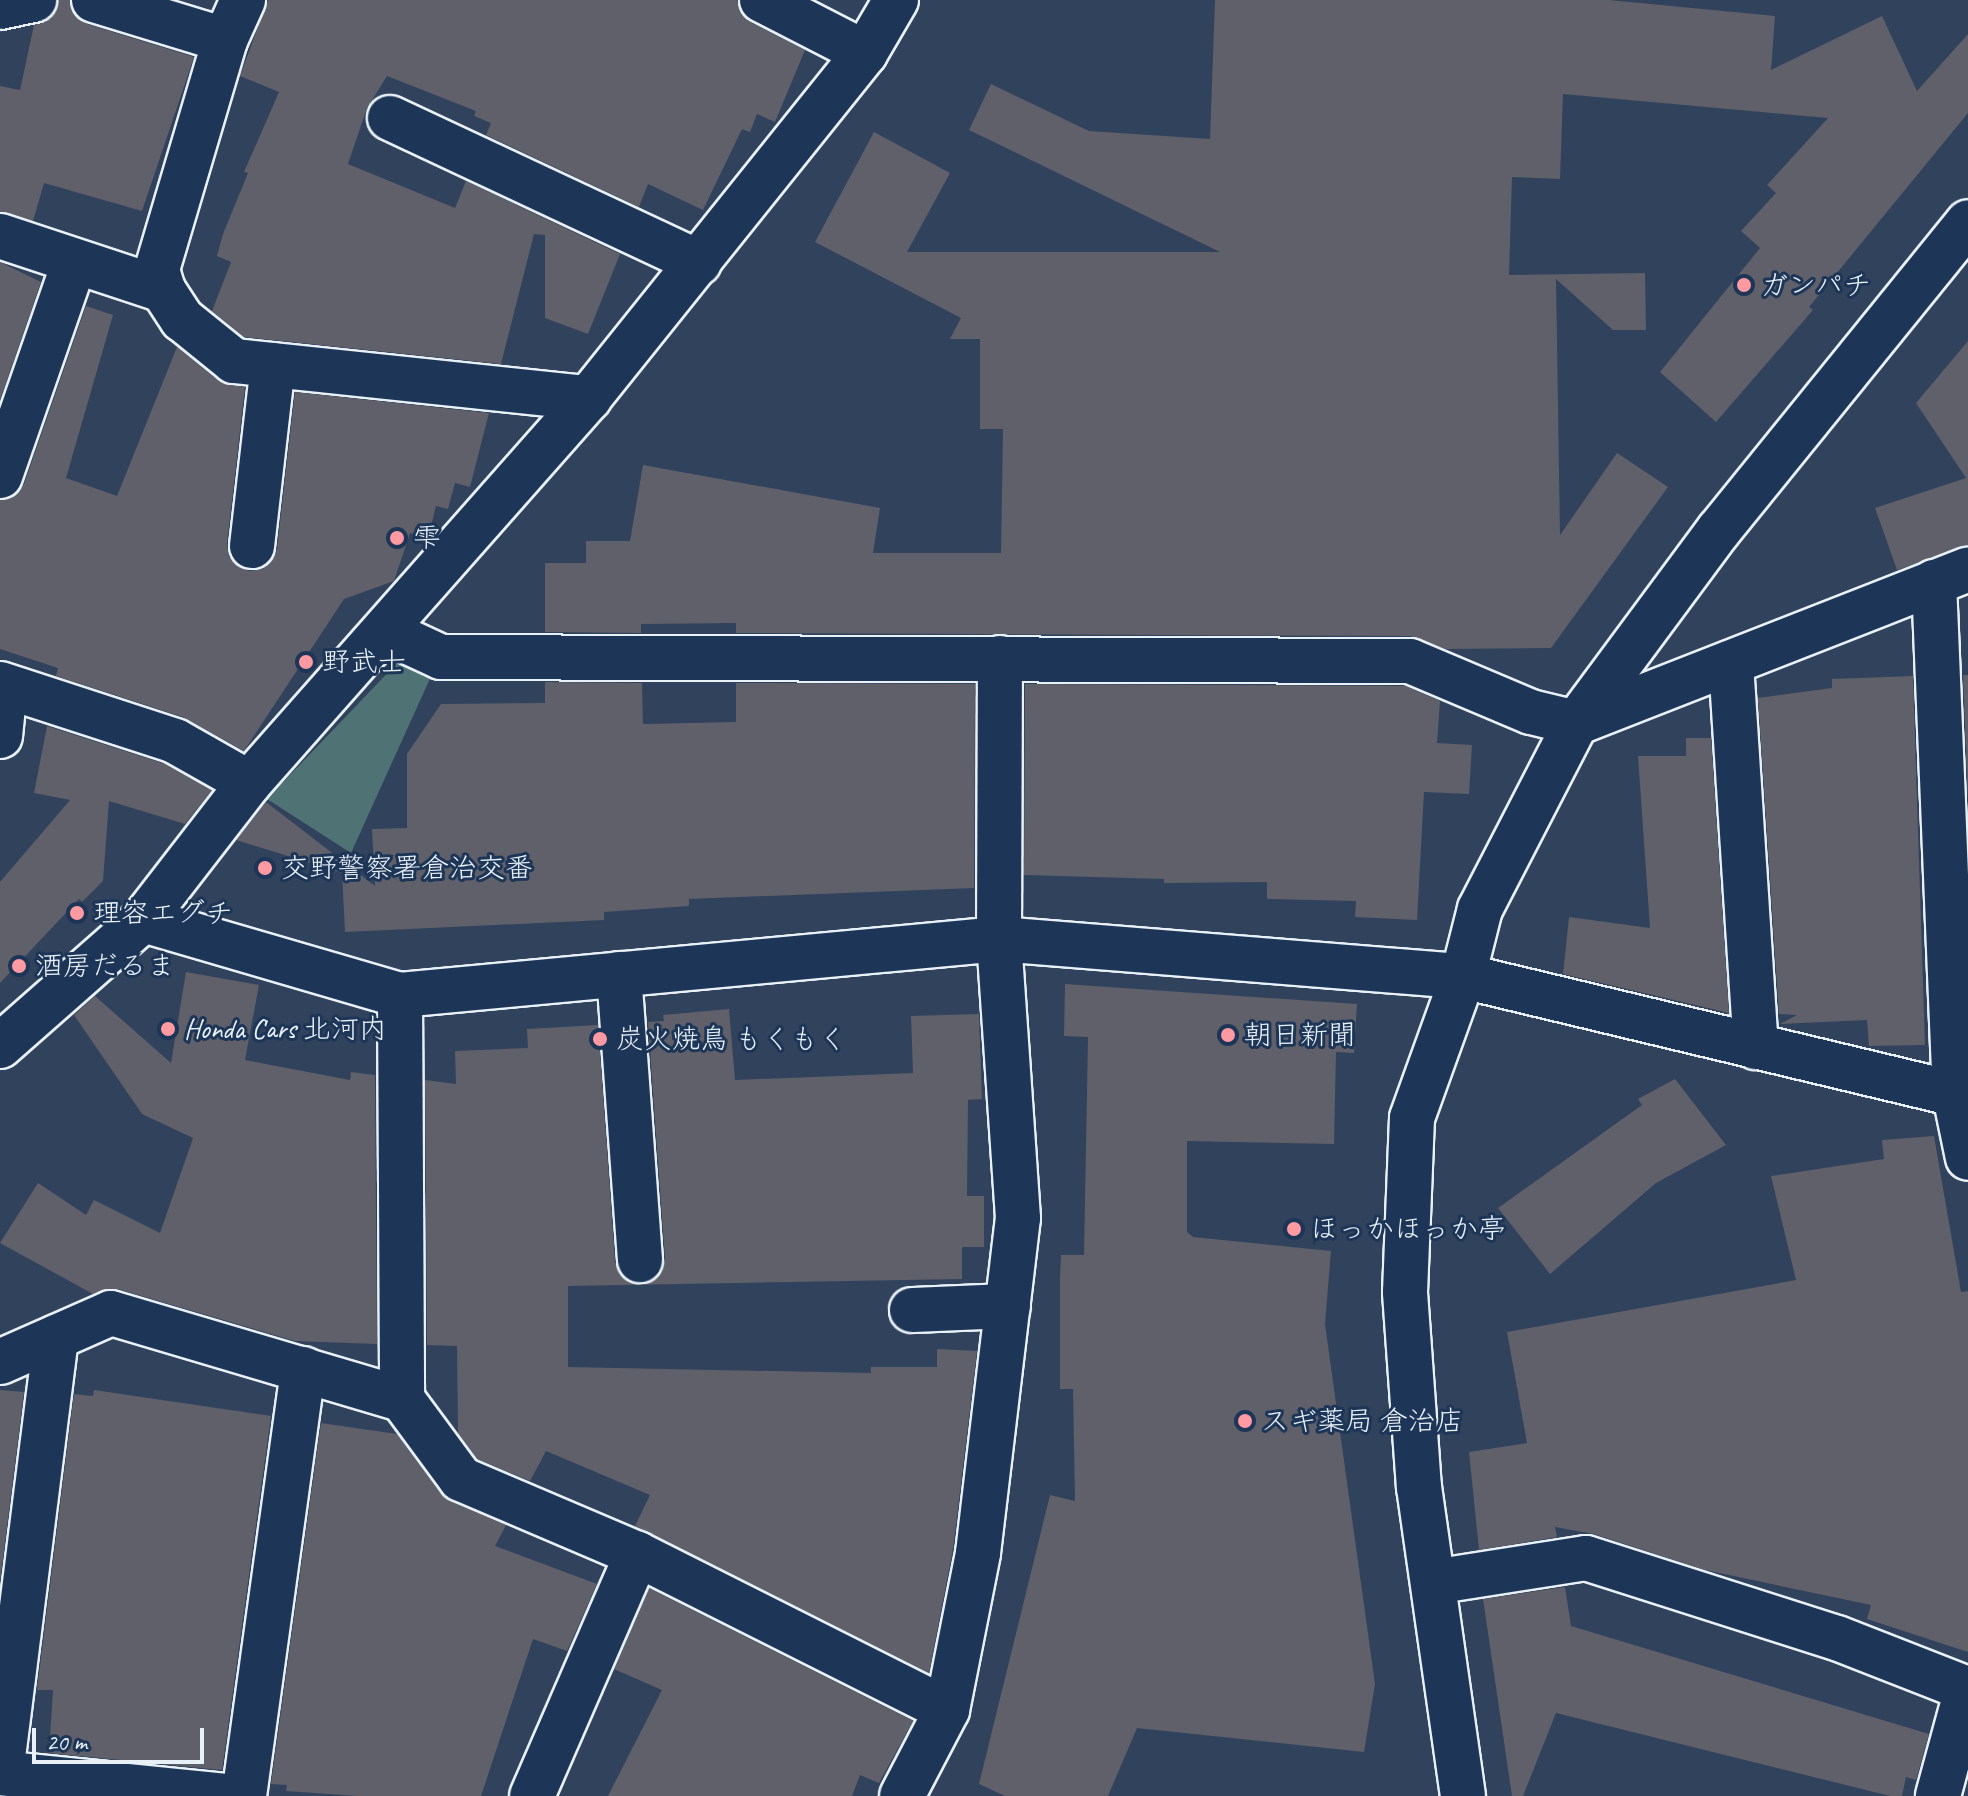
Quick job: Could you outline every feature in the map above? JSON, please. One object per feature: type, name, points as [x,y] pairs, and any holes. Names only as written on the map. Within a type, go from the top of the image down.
[{"type":"street","points":[[0,7],[34,0]]},
{"type":"street","points":[[94,0],[225,40]]},
{"type":"street","points":[[243,0],[225,40],[157,270],[163,290],[182,319],[234,361],[589,398]]},
{"type":"street","points":[[762,0],[865,53]]},
{"type":"street","points":[[0,1046],[143,920],[249,783],[589,398],[865,53],[896,0]]},
{"type":"street","points":[[390,118],[699,263]]},
{"type":"street","points":[[1463,1796],[1419,1488],[1405,1292],[1412,1118],[1463,976],[1480,909],[1576,723],[1719,530],[1968,222]]},
{"type":"street","points":[[0,236],[163,290]]},
{"type":"street","points":[[0,476],[74,263]]},
{"type":"street","points":[[252,546],[273,365]]},
{"type":"street","points":[[385,631],[441,657],[1410,661],[1531,712],[1576,723],[1951,576],[1961,1096],[1968,1158]]},
{"type":"street","points":[[907,1794],[947,1710],[978,1553],[1018,1218],[999,939],[1000,658]]},
{"type":"street","points":[[1731,663],[1756,1047]]},
{"type":"street","points":[[0,736],[3,686],[175,741],[249,783]]},
{"type":"street","points":[[143,920],[400,995],[999,939],[1463,976],[1961,1096]]},
{"type":"street","points":[[619,974],[640,1260]]},
{"type":"street","points":[[400,995],[402,1399],[461,1479],[637,1554],[947,1710]]},
{"type":"street","points":[[912,1310],[1008,1306]]},
{"type":"street","points":[[0,1362],[111,1313],[402,1399]]},
{"type":"street","points":[[56,1337],[0,1773],[226,1796]]},
{"type":"street","points":[[244,1796],[303,1369]]},
{"type":"street","points":[[532,1796],[637,1554]]},
{"type":"street","points":[[1433,1582],[1586,1558],[1837,1638],[1968,1689],[1938,1796]]},
{"type":"green space","points":[[399,661],[433,672],[351,853],[267,799]]},
{"type":"building","points":[[58,0],[70,0],[75,16],[87,24],[194,57],[142,211],[44,183],[33,221],[0,212],[0,86],[20,90],[34,25],[51,18]]},
{"type":"building","points":[[268,0],[737,0],[750,22],[805,50],[775,122],[757,114],[750,132],[742,129],[703,210],[648,184],[639,207],[486,135],[491,123],[474,116],[476,111],[387,76],[367,108],[348,164],[455,208],[466,181],[620,254],[588,334],[545,318],[545,235],[534,234],[501,364],[244,337],[212,311],[231,262],[217,256],[223,234],[248,173],[244,172],[279,92],[240,76]]},
{"type":"building","points":[[1215,0],[1609,0],[1775,16],[1771,70],[1882,16],[1917,91],[1968,34],[1968,113],[1809,307],[1813,310],[1716,422],[1660,372],[1760,248],[1741,231],[1776,193],[1767,185],[1828,118],[1563,94],[1560,179],[1512,177],[1509,275],[1645,273],[1646,330],[1613,330],[1556,279],[1560,535],[1617,453],[1668,487],[1551,648],[1446,649],[1410,636],[736,633],[736,623],[641,624],[641,633],[545,632],[545,563],[586,563],[586,541],[630,541],[643,465],[880,508],[873,553],[1001,553],[1003,429],[980,429],[980,339],[950,339],[961,318],[815,242],[874,132],[950,173],[907,252],[1220,252],[969,130],[991,84],[1089,131],[1210,139]]},
{"type":"building","points":[[0,262],[41,282],[0,400]]},
{"type":"building","points":[[86,306],[113,315],[66,478],[117,496],[177,347],[219,381],[245,387],[227,543],[229,557],[248,571],[263,569],[277,549],[295,392],[489,413],[470,487],[455,483],[448,509],[436,506],[428,538],[410,533],[394,581],[344,599],[244,751],[183,717],[56,676],[58,668],[0,649],[0,500],[16,495],[24,484]]},
{"type":"building","points":[[1968,341],[1968,545],[1897,570],[1875,508],[1966,478],[1916,403]]},
{"type":"building","points":[[1963,675],[1968,675],[1968,801]]},
{"type":"building","points":[[1913,676],[1925,1045],[1869,1046],[1867,1020],[1780,1024],[1797,1015],[1779,1014],[1758,698],[1832,688],[1832,679]]},
{"type":"building","points":[[545,682],[642,683],[643,724],[736,722],[736,683],[975,684],[974,888],[689,899],[689,906],[604,912],[604,920],[345,932],[342,873],[236,840],[266,802],[375,886],[372,829],[407,828],[407,754],[441,704],[545,703]]},
{"type":"building","points":[[1025,684],[1405,686],[1440,701],[1437,743],[1472,745],[1469,794],[1424,792],[1417,920],[1355,917],[1356,901],[1267,899],[1267,882],[1164,883],[1164,879],[1024,875]]},
{"type":"building","points":[[47,726],[165,764],[212,790],[185,824],[109,801],[103,881],[82,902],[79,899],[0,983],[0,882],[70,800],[34,793]]},
{"type":"building","points":[[1686,738],[1711,738],[1729,1013],[1563,974],[1569,917],[1650,928],[1638,756],[1686,756]]},
{"type":"building","points":[[186,972],[259,985],[245,1060],[350,1080],[351,1072],[375,1075],[377,1344],[295,1341],[118,1289],[93,1294],[0,1243],[38,1183],[86,1215],[94,1200],[160,1233],[193,1138],[142,1114],[74,1015],[95,996],[171,1063]]},
{"type":"building","points":[[1065,984],[1357,1004],[1354,1053],[1336,1052],[1334,1144],[1187,1141],[1187,1232],[1193,1237],[1331,1251],[1325,1324],[1375,1684],[1364,1752],[1137,1728],[1108,1796],[1005,1796],[979,1784],[1050,1495],[1075,1501],[1073,1389],[1060,1389],[1060,1278],[1061,1255],[1084,1255],[1088,1037],[1064,1036]]},
{"type":"building","points":[[729,1009],[735,1080],[913,1073],[911,1016],[979,1014],[982,1099],[968,1100],[967,1196],[984,1196],[984,1247],[962,1247],[962,1279],[643,1285],[662,1272],[665,1258],[648,1022],[664,1021],[663,1015]]},
{"type":"building","points":[[598,1025],[615,1262],[628,1282],[641,1285],[568,1286],[568,1367],[871,1373],[871,1367],[937,1367],[937,1349],[977,1351],[953,1549],[929,1673],[635,1526],[650,1495],[546,1451],[530,1481],[477,1459],[458,1433],[457,1346],[427,1345],[425,1080],[456,1084],[455,1051],[528,1048],[527,1029]]},
{"type":"building","points":[[1675,1079],[1726,1145],[1656,1183],[1550,1274],[1498,1208],[1642,1105],[1638,1099]]},
{"type":"building","points":[[1934,1136],[1961,1292],[1968,1291],[1968,1652],[1867,1619],[1871,1605],[1705,1570],[1594,1534],[1555,1527],[1557,1537],[1479,1550],[1469,1452],[1527,1443],[1507,1332],[1796,1280],[1771,1176],[1884,1159],[1882,1140]]},
{"type":"building","points":[[0,1390],[24,1392],[0,1581]]},
{"type":"building","points":[[94,1390],[271,1416],[222,1770],[49,1753],[53,1690],[37,1690],[74,1394],[93,1396]]},
{"type":"building","points":[[321,1423],[397,1434],[441,1494],[506,1525],[495,1546],[597,1584],[567,1651],[533,1639],[481,1796],[357,1796],[286,1791],[287,1785],[271,1784]]},
{"type":"building","points":[[1565,1587],[1571,1626],[1929,1734],[1916,1780],[1906,1777],[1902,1796],[1890,1796],[1556,1713],[1523,1796],[1512,1796],[1483,1599]]},
{"type":"building","points":[[649,1588],[913,1721],[879,1783],[860,1775],[852,1796],[608,1796],[662,1690],[614,1669]]},
{"type":"place","name":"ガンパチ","points":[[1744,285]]},
{"type":"place","name":"雫","points":[[397,538]]},
{"type":"place","name":"野武士","points":[[306,662]]},
{"type":"place","name":"交野警察署倉治交番","points":[[265,868]]},
{"type":"place","name":"理容エグチ","points":[[77,913]]},
{"type":"place","name":"酒房だるま","points":[[19,966]]},
{"type":"place","name":"Honda Cars 北河内","points":[[168,1029]]},
{"type":"place","name":"朝日新聞","points":[[1228,1035]]},
{"type":"place","name":"炭火焼鳥 もくもく","points":[[600,1039]]},
{"type":"place","name":"ほっかほっか亭","points":[[1294,1229]]},
{"type":"place","name":"スギ薬局 倉治店","points":[[1245,1421]]}]
